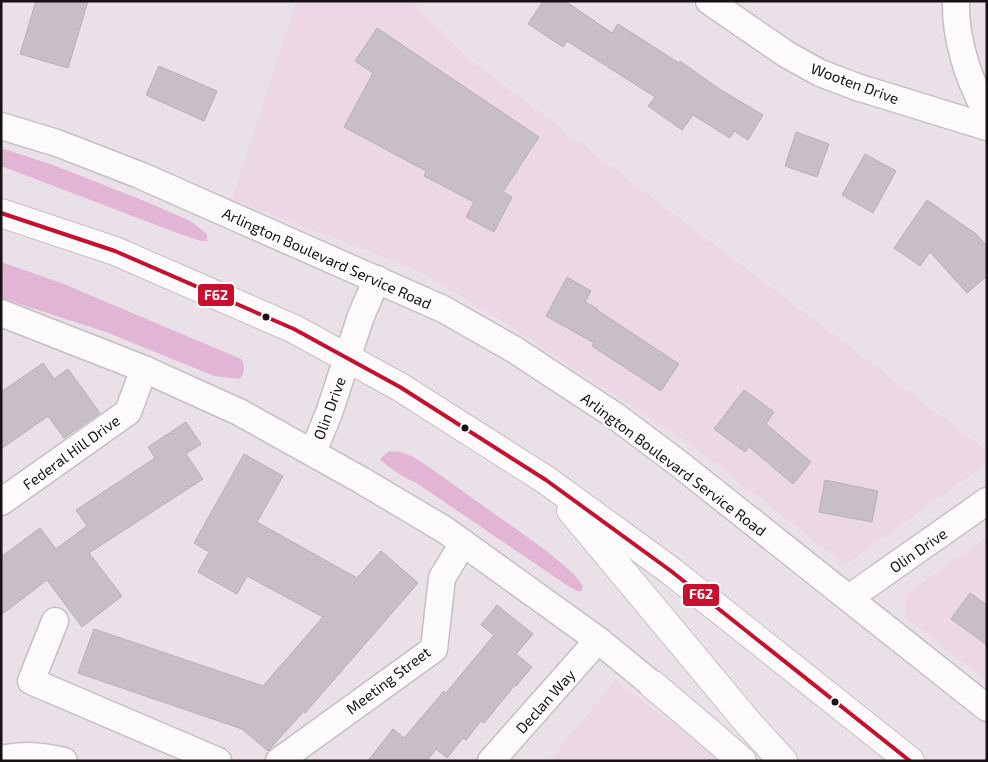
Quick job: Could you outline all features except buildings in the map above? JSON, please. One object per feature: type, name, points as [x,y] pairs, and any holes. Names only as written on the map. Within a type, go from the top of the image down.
[{"type":"main road","points":[[1,213],[115,251],[294,329],[400,387],[546,480],[671,571],[910,761]]},
{"type":"main road","points":[[546,480],[750,725],[783,761]]},
{"type":"main road","points":[[653,685],[742,761]]},
{"type":"street","name":"Wooten Drive","points":[[709,1],[786,54],[820,72],[857,87],[987,127]]},
{"type":"street","points":[[956,1],[961,46],[971,80],[987,114]]},
{"type":"street","name":"Arlington Boulevard Service Road","points":[[1,126],[57,143],[142,176],[443,309],[507,345],[614,415],[686,469],[987,708]]},
{"type":"street","name":"Olin Drive","points":[[313,452],[329,413],[361,316],[377,279]]},
{"type":"street","points":[[1,313],[144,369],[239,412],[313,452],[445,530],[598,640],[653,685]]},
{"type":"street","name":"Federal Hill Drive","points":[[1,502],[128,412],[144,369]]},
{"type":"street","name":"Olin Drive","points":[[849,598],[987,501]]},
{"type":"street","name":"Meeting Street","points":[[279,761],[434,649],[442,578],[463,543]]},
{"type":"street","points":[[55,621],[32,681],[218,761]]},
{"type":"street","name":"Declan Way","points":[[491,761],[598,640]]},
{"type":"street","points":[[1,760],[16,756],[40,756],[64,761]]},
{"type":"shaded area","points":[[296,1],[411,1],[473,62],[987,451],[987,463],[845,565],[697,449],[508,325],[418,271],[232,200]]},
{"type":"shaded area","points":[[1,148],[53,165],[190,221],[207,234],[207,241],[201,241],[180,234],[1,166]]},
{"type":"shaded area","points":[[1,262],[64,284],[241,359],[244,372],[239,379],[214,376],[106,332],[1,298]]},
{"type":"shaded area","points":[[389,451],[400,452],[414,457],[527,537],[557,559],[578,579],[583,587],[581,591],[568,586],[418,484],[393,470],[380,459]]},
{"type":"shaded area","points":[[987,537],[987,682],[905,616],[905,595]]},
{"type":"shaded area","points":[[617,679],[620,683],[720,761],[549,761]]},
{"type":"transit line","name":"F62","points":[[1,213],[115,251],[294,329],[400,387],[546,480],[671,571],[910,761]]}]
